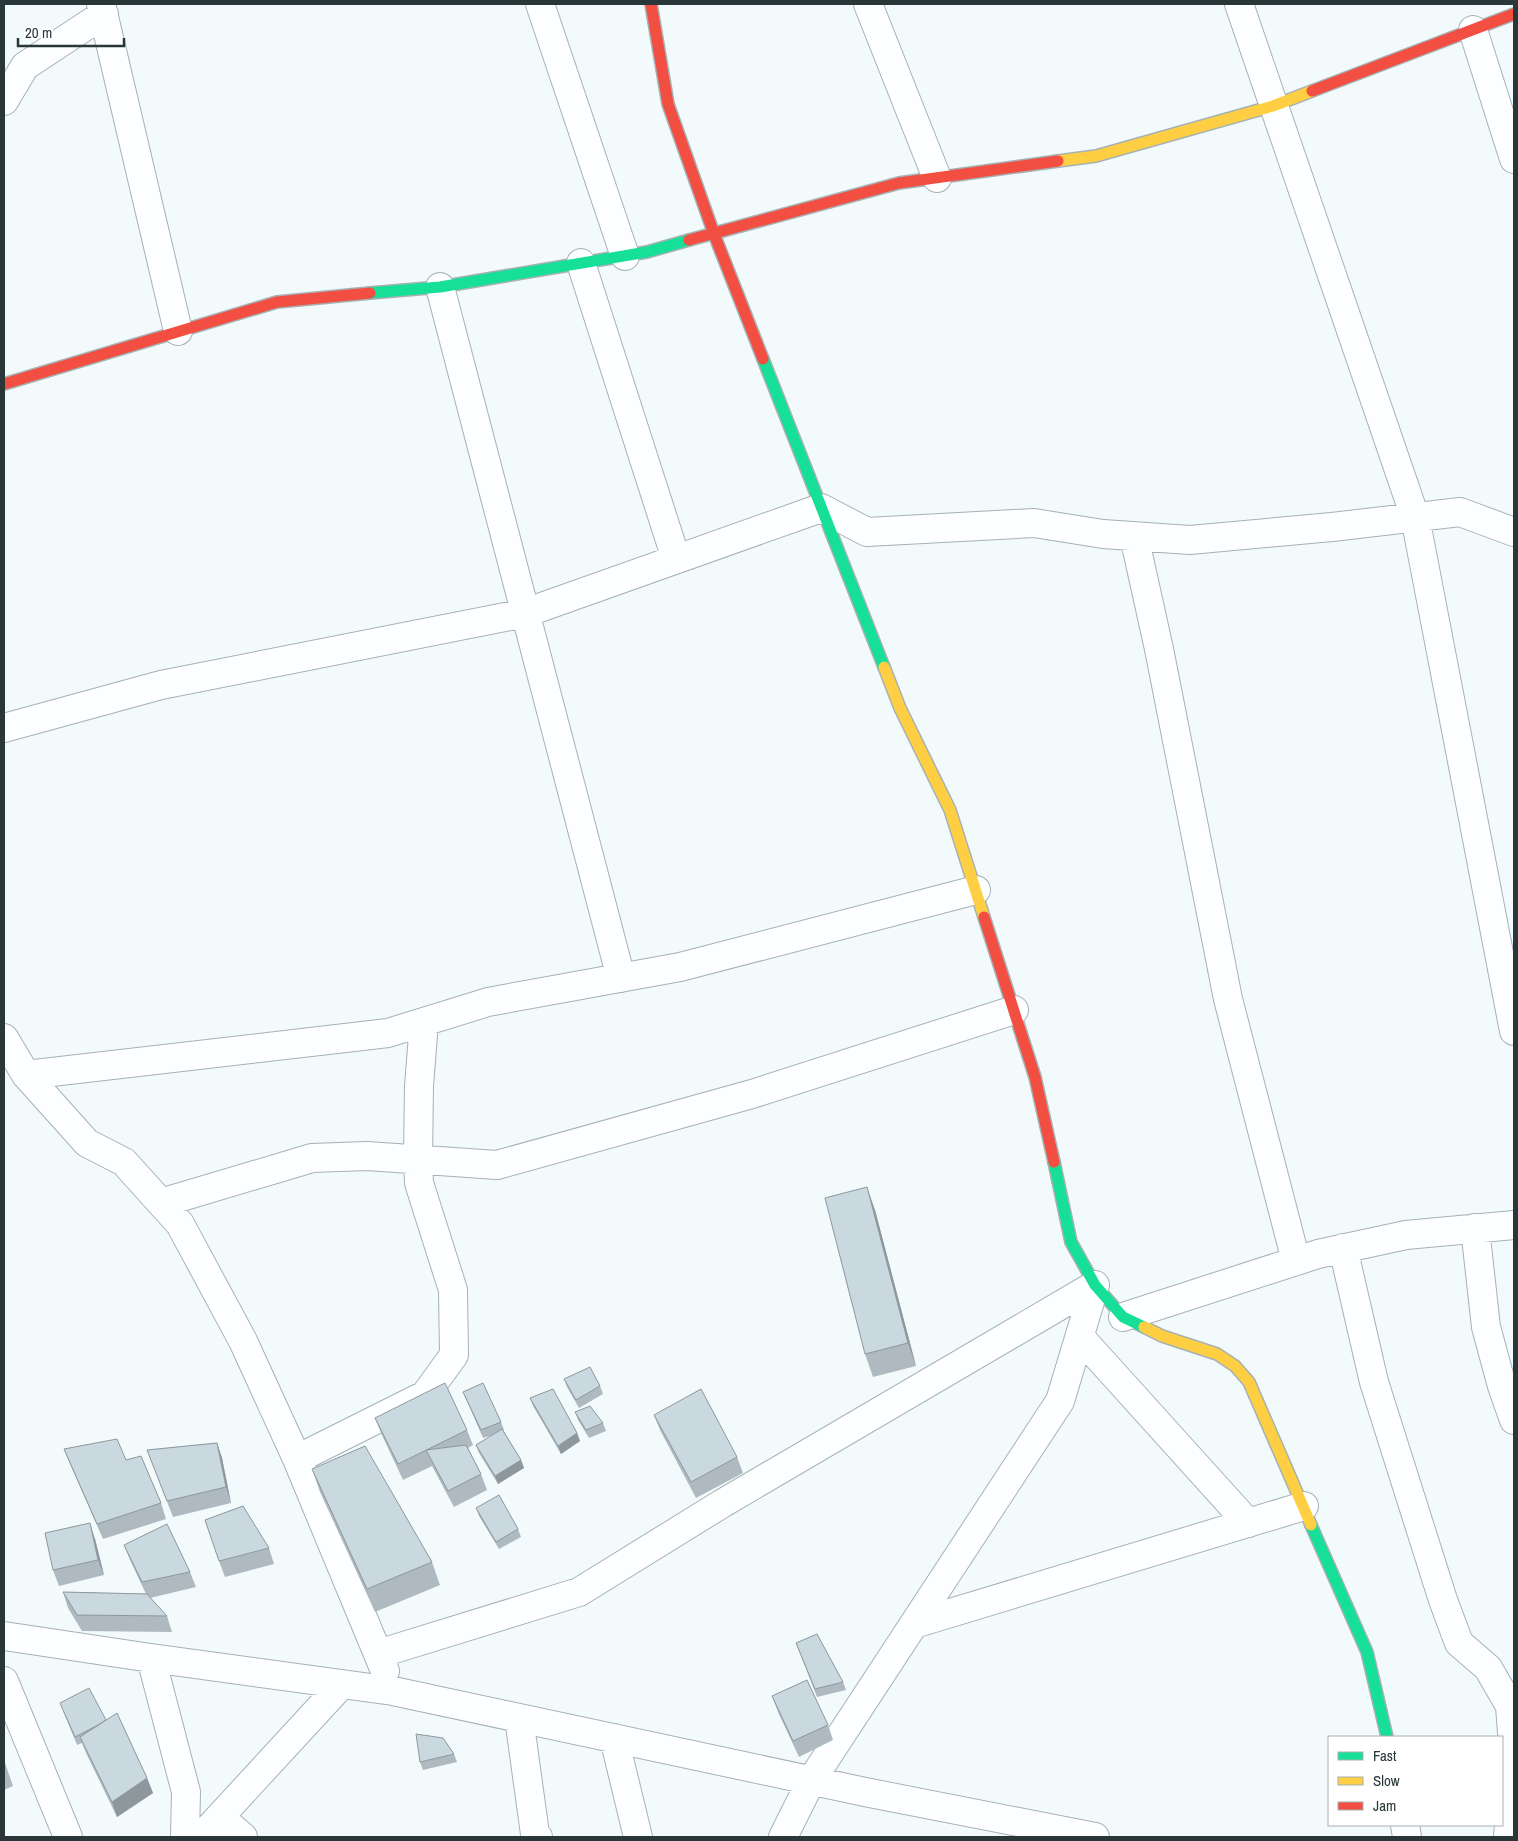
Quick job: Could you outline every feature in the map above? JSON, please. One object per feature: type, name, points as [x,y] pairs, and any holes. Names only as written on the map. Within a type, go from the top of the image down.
[{"type":"street","points":[[540,4],[625,256]]},
{"type":"street","points":[[652,4],[668,104],[714,234],[900,708],[950,810],[1035,1077],[1070,1242],[1095,1285],[1123,1316],[1162,1336],[1217,1354],[1235,1366],[1249,1382],[1367,1652],[1387,1736]]},
{"type":"street","points":[[868,4],[937,178]]},
{"type":"street","points":[[1239,4],[1416,517],[1514,1031]]},
{"type":"street","points":[[4,101],[25,66],[103,9],[178,331]]},
{"type":"street","points":[[4,384],[277,302],[440,288],[625,256],[647,252],[899,183],[1096,156],[1273,106],[1514,14]]},
{"type":"street","points":[[1473,30],[1514,159]]},
{"type":"street","points":[[581,263],[676,560]]},
{"type":"street","points":[[440,288],[622,978]]},
{"type":"street","points":[[4,728],[161,684],[525,612],[821,508],[867,532],[1034,523],[1103,534],[1190,540],[1332,527],[1460,512],[1514,532]]},
{"type":"street","points":[[1134,536],[1228,999],[1296,1261]]},
{"type":"street","points":[[26,1075],[388,1033],[488,1002],[680,967],[976,890]]},
{"type":"street","points":[[161,1203],[312,1158],[366,1156],[497,1165],[752,1094],[1014,1010]]},
{"type":"street","points":[[297,1459],[425,1395],[454,1355],[453,1290],[419,1182],[419,1086],[424,1022]]},
{"type":"street","points":[[4,1038],[26,1075],[87,1142],[124,1162],[180,1224],[243,1341],[297,1459],[393,1691]]},
{"type":"street","points":[[1123,1316],[1343,1248],[1406,1234],[1514,1225]]},
{"type":"street","points":[[1475,1228],[1486,1327],[1502,1386],[1514,1420]]},
{"type":"street","points":[[1343,1248],[1374,1382],[1443,1600],[1460,1642],[1488,1668],[1510,1706],[1514,1759],[1508,1837]]},
{"type":"street","points":[[783,1837],[812,1781],[1060,1401],[1095,1285]]},
{"type":"street","points":[[378,1654],[579,1592],[723,1503],[1095,1285]]},
{"type":"street","points":[[1080,1337],[1248,1523]]},
{"type":"street","points":[[914,1624],[1304,1506]]},
{"type":"street","points":[[4,1636],[393,1691],[812,1781],[1095,1837]]},
{"type":"street","points":[[151,1658],[186,1792],[185,1837]]},
{"type":"street","points":[[4,1681],[68,1837]]},
{"type":"street","points":[[201,1837],[342,1684]]},
{"type":"street","points":[[519,1718],[535,1834],[538,1837]]},
{"type":"street","points":[[614,1738],[638,1837]]},
{"type":"street","points":[[220,1817],[243,1837]]},
{"type":"building","points":[[867,1187],[908,1343],[865,1354],[825,1198]]},
{"type":"building","points":[[590,1367],[600,1386],[576,1400],[564,1379]]},
{"type":"building","points":[[445,1383],[467,1430],[398,1464],[375,1418]]},
{"type":"building","points":[[483,1383],[501,1422],[481,1430],[463,1392]]},
{"type":"building","points":[[553,1389],[577,1433],[558,1446],[530,1398]]},
{"type":"building","points":[[701,1389],[737,1457],[691,1482],[654,1415]]},
{"type":"building","points":[[590,1406],[603,1423],[586,1430],[575,1412]]},
{"type":"building","points":[[502,1429],[521,1460],[495,1476],[476,1445]]},
{"type":"building","points":[[117,1439],[126,1460],[141,1456],[161,1503],[97,1524],[64,1449]]},
{"type":"building","points":[[217,1443],[226,1487],[167,1501],[147,1450]]},
{"type":"building","points":[[466,1445],[481,1474],[448,1491],[426,1450]]},
{"type":"building","points":[[365,1446],[432,1562],[367,1589],[312,1469]]},
{"type":"building","points":[[499,1495],[518,1529],[496,1542],[476,1508]]},
{"type":"building","points":[[243,1506],[269,1548],[219,1561],[205,1520]]},
{"type":"building","points":[[90,1523],[98,1560],[53,1570],[45,1533]]},
{"type":"building","points":[[167,1524],[190,1572],[142,1582],[124,1545]]},
{"type":"building","points":[[63,1592],[147,1594],[167,1616],[77,1615]]},
{"type":"building","points":[[817,1634],[843,1682],[815,1689],[796,1643]]},
{"type":"building","points":[[807,1680],[828,1725],[793,1741],[772,1696]]},
{"type":"building","points":[[89,1688],[106,1720],[75,1737],[60,1703]]},
{"type":"building","points":[[117,1713],[147,1778],[112,1802],[80,1737]]},
{"type":"building","points":[[416,1734],[443,1738],[454,1754],[420,1762]]},
{"type":"traffic: fast","points":[[370,293],[440,287],[647,252],[689,240]]},
{"type":"traffic: fast","points":[[763,359],[884,667]]},
{"type":"traffic: fast","points":[[1054,1162],[1071,1242],[1095,1285],[1123,1317],[1144,1327]]},
{"type":"traffic: fast","points":[[1311,1525],[1367,1652],[1387,1736]]},
{"type":"traffic: slow","points":[[1058,161],[1096,156],[1273,106],[1312,91]]},
{"type":"traffic: slow","points":[[884,667],[900,708],[950,810],[984,917]]},
{"type":"traffic: slow","points":[[1144,1327],[1162,1336],[1217,1354],[1235,1366],[1249,1382],[1311,1525]]},
{"type":"traffic: jam","points":[[651,4],[668,104],[714,234],[763,359]]},
{"type":"traffic: jam","points":[[1312,91],[1514,14]]},
{"type":"traffic: jam","points":[[689,240],[899,183],[1058,161]]},
{"type":"traffic: jam","points":[[4,384],[277,302],[370,293]]},
{"type":"traffic: jam","points":[[984,917],[1035,1077],[1054,1162]]}]
